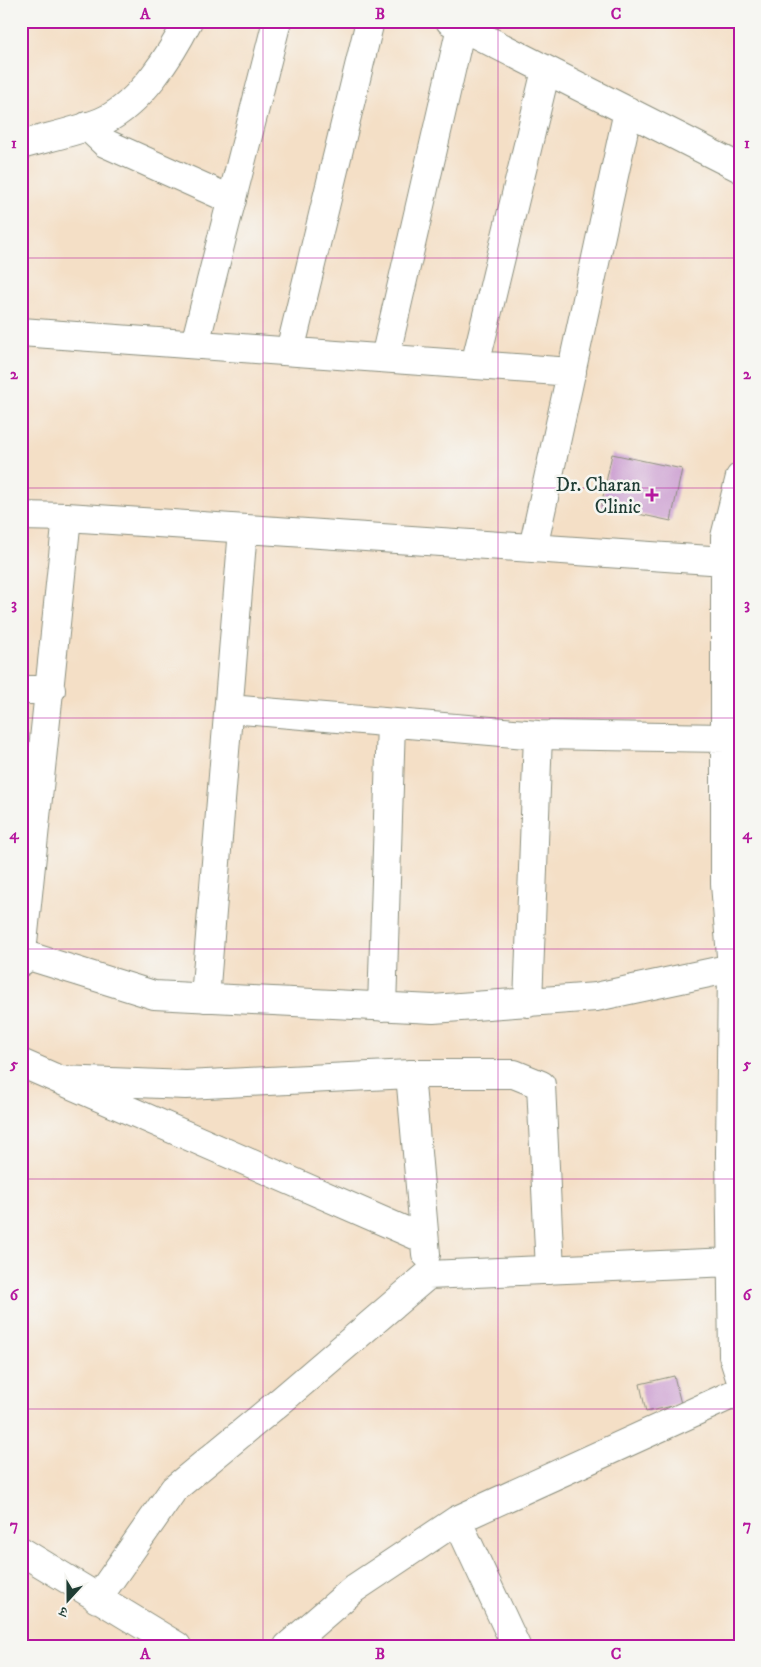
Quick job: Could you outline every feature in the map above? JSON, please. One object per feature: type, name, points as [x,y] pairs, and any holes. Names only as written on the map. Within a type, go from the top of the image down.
[{"type":"street","points":[[21,145],[106,120],[136,96],[176,44],[188,21]]},
{"type":"street","points":[[195,344],[277,21]]},
{"type":"street","points":[[290,351],[370,21]]},
{"type":"street","points":[[385,358],[456,24],[740,168]]},
{"type":"street","points":[[475,365],[546,70]]},
{"type":"street","points":[[533,548],[628,111]]},
{"type":"street","points":[[87,126],[105,143],[232,200]]},
{"type":"street","points":[[21,332],[572,372]]},
{"type":"street","points":[[740,478],[726,537],[725,561],[732,648],[725,738],[725,884],[735,1027],[735,1153],[731,1262],[736,1319],[733,1356],[740,1378]]},
{"type":"street","points":[[21,516],[67,517],[725,561]]},
{"type":"street","points":[[67,517],[51,690],[22,958],[154,994],[433,1009],[596,997],[732,968]]},
{"type":"street","points":[[205,998],[244,530]]},
{"type":"street","points":[[21,690],[51,690]]},
{"type":"street","points":[[230,709],[538,735],[725,738]]},
{"type":"street","points":[[382,1007],[392,722]]},
{"type":"street","points":[[528,1003],[538,735]]},
{"type":"street","points":[[21,1062],[424,1239]]},
{"type":"street","points":[[60,1080],[186,1085],[410,1074],[514,1074],[541,1085],[550,1270]]},
{"type":"street","points":[[410,1074],[428,1275]]},
{"type":"street","points":[[97,1599],[174,1489],[428,1275],[731,1262]]},
{"type":"street","points":[[288,1646],[355,1588],[457,1520],[740,1391]]},
{"type":"street","points":[[457,1520],[516,1646]]},
{"type":"street","points":[[21,1551],[177,1646]]},
{"type":"building","points":[[612,454],[682,469],[671,521],[601,506]]},
{"type":"building","points":[[674,1376],[681,1404],[646,1412],[640,1384]]},
{"type":"place","name":"Dr. Charan Clinic","points":[[652,495]]}]
